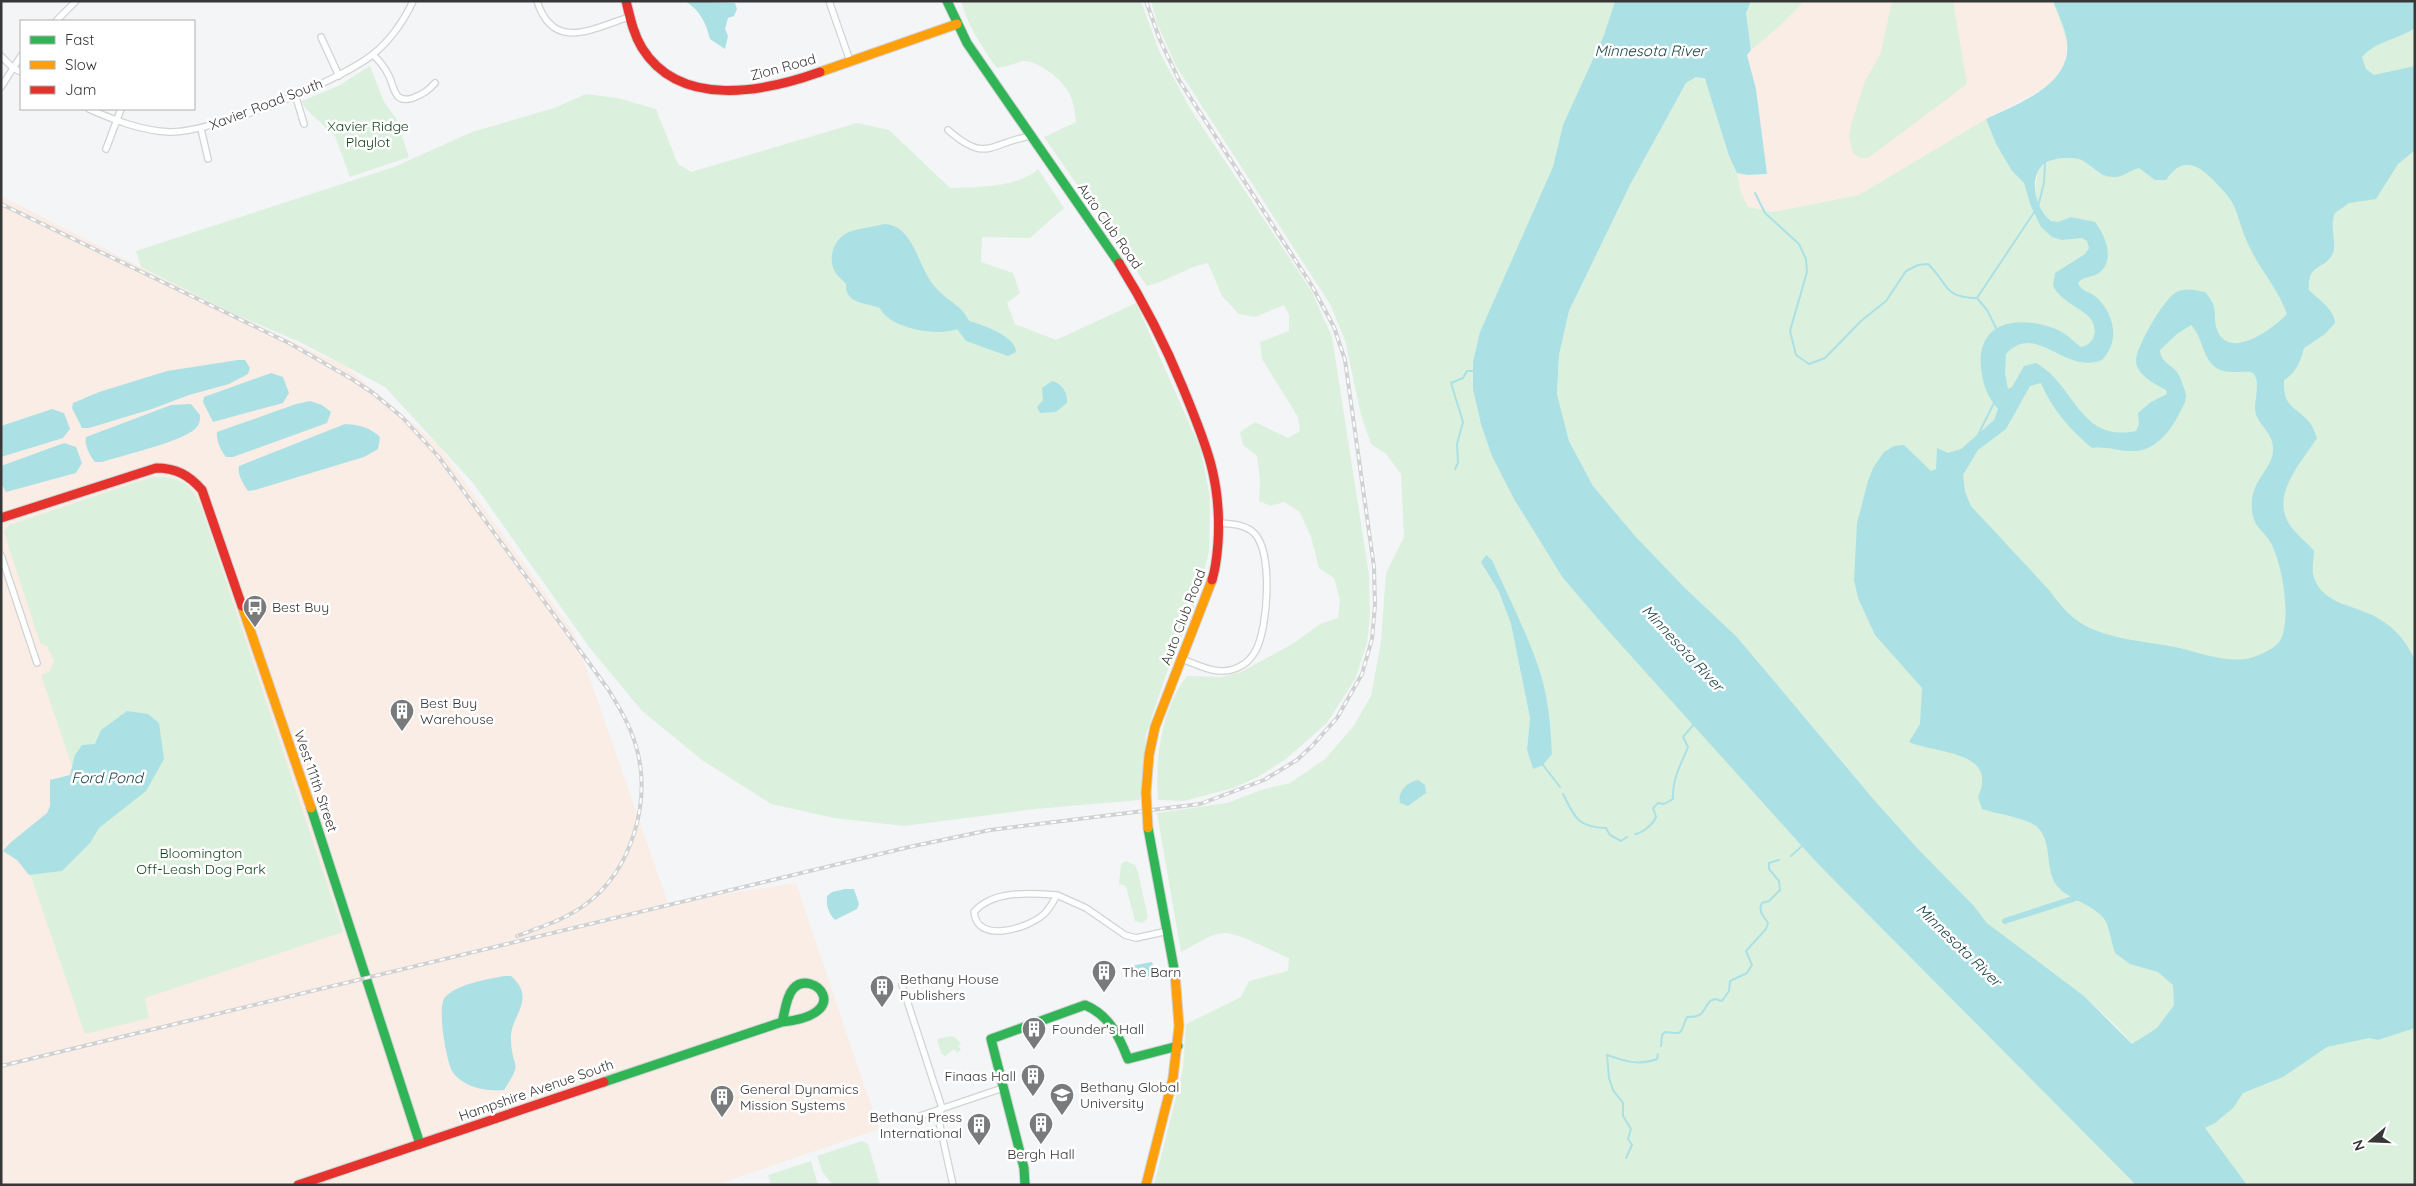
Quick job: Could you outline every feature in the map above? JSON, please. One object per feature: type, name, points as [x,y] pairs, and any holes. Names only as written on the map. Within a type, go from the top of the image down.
[{"type":"street","points":[[57,20],[76,1]]},
{"type":"street","name":"Xavier Road South","points":[[91,110],[116,120],[154,130],[171,132],[201,130],[339,76],[373,55],[399,26],[413,1]]},
{"type":"street","points":[[537,1],[548,24],[562,33],[579,34],[629,17]]},
{"type":"street","name":"Zion Road","points":[[626,1],[629,17],[641,47],[654,65],[673,78],[709,89],[747,90],[766,88],[957,24]]},
{"type":"street","points":[[829,1],[850,61]]},
{"type":"street","name":"Auto Club Road","points":[[947,1],[957,24],[976,56],[1128,276],[1150,313],[1208,448],[1215,477],[1220,523],[1216,569],[1155,727],[1149,755],[1146,793],[1148,828],[1168,931],[1179,1001],[1178,1046],[1173,1078],[1146,1185]]},
{"type":"street","points":[[321,37],[339,76]]},
{"type":"street","points":[[373,55],[385,68],[395,93],[401,99],[406,100],[425,94],[435,83]]},
{"type":"street","points":[[1,56],[13,68],[20,72]]},
{"type":"street","points":[[1,87],[20,58]]},
{"type":"street","points":[[295,94],[304,124]]},
{"type":"street","points":[[106,149],[121,110]]},
{"type":"street","points":[[201,130],[208,158]]},
{"type":"street","points":[[948,130],[969,147],[984,149],[1031,136]]},
{"type":"street","name":"West 111th Street","points":[[1,518],[145,470],[167,468],[187,475],[202,490],[347,917],[374,1006],[420,1144]]},
{"type":"street","points":[[1182,660],[1208,669],[1228,671],[1245,664],[1257,649],[1260,640],[1266,602],[1266,585],[1260,541],[1250,529],[1220,523]]},
{"type":"street","points":[[1,555],[37,663]]},
{"type":"street","points":[[1056,895],[1045,914],[1032,923],[1015,929],[988,930],[980,927],[974,920],[974,912],[981,904],[992,898],[1022,894],[1056,895],[1086,908],[1125,935],[1136,938],[1168,931]]},
{"type":"street","name":"Hampshire Avenue South","points":[[298,1185],[314,1182],[420,1144],[782,1022],[805,1019],[819,1013],[824,1007],[825,999],[820,988],[808,981],[802,981],[794,987],[782,1022]]},
{"type":"street","points":[[902,985],[942,1108],[938,1117],[953,1185]]},
{"type":"street","points":[[1025,1185],[1024,1168],[991,1039],[1085,1005],[1096,1008],[1103,1015],[1117,1033],[1128,1058],[1178,1046]]},
{"type":"street","points":[[908,1120],[1003,1088]]},
{"type":"shaded area","points":[[1751,1],[2053,1],[2067,41],[2065,64],[2053,81],[2039,91],[1986,119],[1859,195],[1773,212],[1748,207],[1741,193],[1737,173],[1767,175],[1756,89],[1747,55]]},
{"type":"shaded area","points":[[1,196],[227,311],[347,367],[438,445],[574,633],[668,903],[796,883],[879,1129],[716,1185],[1,1185]]},
{"type":"green space","points":[[961,1],[1141,1],[1159,51],[1191,110],[1312,292],[1332,337],[1369,575],[1370,615],[1367,643],[1355,679],[1327,723],[1286,759],[1258,777],[1233,788],[1184,801],[1158,800],[1158,768],[1162,735],[1171,704],[1178,689],[1187,676],[1221,677],[1241,672],[1294,643],[1320,624],[1338,618],[1340,600],[1334,578],[1319,568],[1311,537],[1299,511],[1284,502],[1271,506],[1259,501],[1260,480],[1257,456],[1243,445],[1240,432],[1255,422],[1288,438],[1300,431],[1298,417],[1262,359],[1260,342],[1289,331],[1289,315],[1284,305],[1255,317],[1239,314],[1222,296],[1208,263],[1147,286],[1044,137],[1076,122],[1068,92],[1053,75],[1035,64],[1024,61],[997,68],[976,36],[967,19]]},
{"type":"green space","points":[[1151,1],[1615,1],[1604,35],[1639,58],[1510,267],[1480,332],[1563,578],[1817,863],[2136,1185],[1154,1185],[1183,1069],[1186,1024],[1241,997],[1249,981],[1288,971],[1289,958],[1247,939],[1224,933],[1207,938],[1181,952],[1157,813],[1227,803],[1261,790],[1290,783],[1325,759],[1353,727],[1371,696],[1381,642],[1386,573],[1404,537],[1401,474],[1386,454],[1371,444],[1361,415],[1345,340],[1330,304],[1176,66],[1157,23]],"holes":[[[1481,563],[1510,609],[1522,631],[1540,675],[1550,725],[1552,754],[1533,769],[1527,750],[1530,718],[1511,624],[1499,592]]]},
{"type":"green space","points":[[1751,1],[1804,1],[1783,23],[1751,50],[1746,13]]},
{"type":"green space","points":[[1892,1],[1953,1],[1967,84],[1868,158],[1860,158],[1853,153],[1849,138],[1851,125],[1865,81],[1881,53]]},
{"type":"green space","points":[[2053,1],[2415,1],[2415,1185],[2247,1185],[2184,1102],[2117,1027],[2084,996],[1987,923],[1974,906],[1920,851],[1875,801],[1737,637],[1685,588],[1636,537],[1593,486],[1569,441],[1557,394],[1559,355],[1569,311],[1630,185],[1686,83],[1696,77],[1706,81],[1729,156],[1737,173],[1741,193],[1748,207],[1773,212],[1859,195],[1986,119],[1996,144],[2012,171],[2024,183],[2030,204],[2045,217],[2037,203],[2035,187],[2039,170],[2048,162],[2067,157],[2079,159],[2098,172],[2113,177]]},
{"type":"green space","name":"Xavier Ridge Playlot","points":[[370,66],[384,102],[396,118],[409,157],[350,177],[335,136],[305,108],[302,101],[338,86]]},
{"type":"green space","points":[[586,94],[617,98],[656,109],[678,164],[691,172],[857,123],[889,130],[950,188],[984,187],[1008,183],[1019,180],[1038,169],[1064,208],[1030,238],[982,237],[981,262],[1013,273],[1020,293],[1007,303],[1015,324],[1056,340],[1136,303],[1200,448],[1210,496],[1209,552],[1192,613],[1167,672],[1146,734],[1140,800],[1035,809],[904,826],[834,818],[771,804],[702,760],[642,711],[589,647],[474,484],[385,387],[300,342],[232,313],[141,267],[136,251],[394,167],[472,132],[554,108]]},
{"type":"green space","name":"Bloomington Off-Leash Dog Park","points":[[152,477],[175,479],[187,485],[200,504],[343,932],[145,998],[149,1018],[85,1034],[23,853],[93,828],[41,675],[49,672],[54,661],[47,646],[40,643],[4,532],[9,525]]},
{"type":"green space","points":[[1126,861],[1135,865],[1138,872],[1148,918],[1142,923],[1135,921],[1126,886],[1119,884],[1121,864]]},
{"type":"green space","points":[[950,1036],[955,1037],[961,1044],[958,1046],[961,1050],[957,1053],[954,1049],[945,1056],[941,1053],[937,1039]]},
{"type":"green space","points":[[862,1141],[868,1144],[880,1185],[833,1185],[823,1173],[817,1156]]},
{"type":"green space","points":[[811,1161],[818,1185],[771,1185],[768,1175]]},
{"type":"water","points":[[685,1],[735,3],[737,9],[734,16],[728,18],[725,29],[728,36],[725,49],[710,39],[702,17],[695,8]]},
{"type":"water","name":"Minnesota River","points":[[1615,1],[1751,1],[1746,13],[1751,50],[1747,55],[1756,89],[1767,174],[1748,175],[1737,173],[1729,156],[1705,79],[1696,77],[1686,83],[1630,185],[1569,311],[1559,355],[1557,394],[1569,441],[1593,486],[1636,537],[1685,588],[1737,637],[1875,801],[1920,851],[1974,906],[1987,923],[2084,996],[2132,1044],[2157,1028],[2174,1005],[2173,985],[2158,972],[2130,964],[2115,953],[2104,918],[2092,908],[2069,896],[2058,887],[2051,873],[2046,843],[2043,835],[2035,825],[2021,819],[1982,809],[1978,797],[1982,782],[1980,770],[1973,762],[1962,756],[1909,742],[1920,724],[1922,688],[1875,635],[1858,598],[1854,580],[1857,523],[1868,481],[1873,468],[1884,452],[1894,446],[1904,445],[1931,471],[1936,469],[1937,448],[1948,453],[1961,449],[1994,420],[1998,409],[1986,390],[1981,368],[1982,351],[1986,338],[1995,330],[2006,324],[2018,322],[2032,323],[2060,331],[2081,347],[2086,346],[2093,339],[2094,325],[2088,316],[2069,303],[2053,286],[2055,273],[2085,254],[2089,248],[2087,241],[2082,238],[2062,240],[2052,237],[2041,227],[2030,204],[2024,183],[2012,171],[1996,144],[1986,119],[2040,91],[2061,70],[2066,57],[2067,42],[2053,1],[2415,1],[2415,28],[2374,47],[2362,57],[2366,69],[2374,75],[2415,66],[2415,150],[2398,164],[2376,199],[2349,203],[2335,213],[2333,218],[2333,253],[2330,259],[2311,275],[2309,290],[2329,309],[2335,323],[2325,334],[2304,348],[2292,374],[2284,380],[2284,389],[2288,402],[2310,423],[2317,438],[2297,467],[2286,489],[2284,511],[2293,530],[2314,551],[2313,574],[2317,585],[2324,593],[2332,599],[2372,615],[2387,624],[2401,638],[2415,660],[2415,1028],[2378,1040],[2369,1038],[2327,1047],[2283,1077],[2243,1093],[2233,1108],[2215,1123],[2205,1128],[2247,1185],[2136,1185],[1817,863],[1563,578],[1514,499],[1492,456],[1481,424],[1473,389],[1473,362],[1480,332],[1553,167],[1563,125],[1604,35]],"holes":[[[2067,158],[2084,161],[2099,173],[2113,177],[2139,168],[2155,180],[2166,180],[2172,172],[2185,165],[2192,165],[2204,172],[2211,177],[2232,202],[2243,233],[2254,256],[2279,296],[2287,314],[2273,327],[2252,339],[2232,343],[2224,340],[2218,332],[2213,303],[2205,292],[2186,290],[2175,293],[2157,314],[2140,347],[2136,362],[2143,375],[2166,390],[2167,394],[2151,402],[2138,413],[2139,424],[2136,431],[2117,432],[2102,428],[2090,420],[2049,372],[2036,363],[2024,366],[2012,387],[2008,389],[2005,373],[2006,354],[2017,345],[2029,343],[2040,345],[2075,361],[2088,363],[2102,360],[2108,353],[2111,345],[2113,328],[2107,311],[2096,297],[2083,290],[2078,283],[2082,279],[2099,273],[2104,268],[2108,255],[2105,240],[2095,222],[2071,217],[2058,222],[2051,221],[2041,209],[2036,194],[2036,177],[2044,164],[2053,160]],[[2191,325],[2198,335],[2207,357],[2215,367],[2220,370],[2251,372],[2254,374],[2257,386],[2256,414],[2273,445],[2271,459],[2254,492],[2252,511],[2256,524],[2269,540],[2278,561],[2284,591],[2285,621],[2283,633],[2279,642],[2273,648],[2255,657],[2246,659],[2219,658],[2175,647],[2117,637],[2084,625],[2065,609],[1971,506],[1965,492],[1963,475],[1978,450],[2006,429],[2030,386],[2041,383],[2050,401],[2062,418],[2092,448],[2134,451],[2148,448],[2160,440],[2174,422],[2186,399],[2179,375],[2164,360],[2160,350],[2177,334]]]},
{"type":"water","points":[[884,224],[894,226],[903,232],[915,250],[930,280],[940,292],[962,311],[969,321],[1005,336],[1015,346],[1016,352],[1008,356],[966,341],[957,329],[938,332],[903,326],[885,315],[880,308],[852,299],[847,291],[846,284],[836,274],[833,267],[833,249],[839,239],[849,232]]},
{"type":"water","points":[[245,360],[250,368],[248,374],[229,384],[89,428],[82,428],[72,408],[73,403],[99,392],[167,371]]},
{"type":"water","points":[[271,373],[283,377],[289,393],[283,403],[213,422],[203,402],[204,397]]},
{"type":"water","points":[[1052,381],[1064,389],[1067,403],[1056,412],[1040,413],[1037,407],[1043,400],[1042,388]]},
{"type":"water","points":[[310,401],[322,405],[331,412],[327,423],[233,457],[226,457],[222,452],[217,432],[296,404]]},
{"type":"water","points":[[191,404],[200,415],[198,426],[188,434],[151,448],[102,462],[95,462],[91,457],[86,437],[171,405]]},
{"type":"water","points":[[52,409],[64,413],[70,429],[63,438],[1,457],[1,426]]},
{"type":"water","points":[[345,424],[364,427],[380,437],[378,449],[364,457],[255,490],[248,491],[244,485],[240,476],[239,466]]},
{"type":"water","points":[[64,443],[76,447],[82,463],[76,473],[6,492],[1,483],[1,466]]},
{"type":"water","points":[[1486,555],[1492,560],[1522,626],[1538,666],[1547,699],[1552,754],[1543,765],[1533,769],[1527,750],[1530,718],[1511,624],[1499,592],[1481,562]]},
{"type":"water","name":"Ford Pond","points":[[127,711],[148,714],[159,723],[164,759],[146,791],[99,828],[90,843],[62,871],[29,875],[17,860],[3,851],[47,813],[50,806],[50,780],[70,775],[75,755],[82,745],[95,744],[101,730]]},
{"type":"water","points":[[1418,780],[1425,785],[1426,793],[1408,806],[1400,803],[1401,791],[1410,783]]},
{"type":"water","points":[[854,889],[859,904],[857,909],[835,920],[828,909],[827,896],[832,892]]},
{"type":"water","points":[[1152,962],[1155,971],[1151,976],[1145,977],[1124,973],[1125,967]]},
{"type":"water","points":[[504,976],[511,976],[519,985],[522,993],[522,1000],[514,1023],[511,1040],[515,1069],[504,1090],[483,1089],[468,1085],[452,1071],[443,1032],[443,1001],[446,996],[459,988]]},
{"type":"waterway","points":[[2038,207],[2044,183],[2045,163]]},
{"type":"waterway","points":[[1755,193],[1765,213],[1799,244],[1806,259],[1807,272],[1790,331],[1796,355],[1809,364],[1825,358],[1861,321],[1886,301],[1906,271],[1918,265],[1928,264],[1952,293],[1958,296],[1977,298],[1987,310],[1997,330]]},
{"type":"waterway","points":[[1977,298],[2035,211]]},
{"type":"waterway","points":[[1455,469],[1458,463],[1457,444],[1463,422],[1451,383],[1463,378],[1467,371],[1476,371]]},
{"type":"waterway","points":[[1978,435],[1994,403]]},
{"type":"waterway","points":[[1635,834],[1644,830],[1653,822],[1656,817],[1653,808],[1658,803],[1664,804],[1673,799],[1675,778],[1688,747],[1683,737],[1695,723]]},
{"type":"waterway","points":[[1543,765],[1560,787]]},
{"type":"waterway","points":[[1563,794],[1578,820],[1589,826],[1606,828],[1610,835],[1621,841],[1627,837]]},
{"type":"waterway","points":[[1791,856],[1802,846]]},
{"type":"waterway","points":[[1661,1046],[1662,1035],[1665,1032],[1681,1032],[1687,1017],[1700,1015],[1710,1001],[1715,999],[1722,1001],[1729,991],[1730,981],[1747,973],[1752,965],[1746,951],[1766,929],[1768,923],[1761,911],[1762,903],[1769,901],[1780,890],[1779,881],[1769,869],[1769,863],[1779,860]]},
{"type":"waterway","points":[[2005,921],[2082,896]]},
{"type":"waterway","points":[[1626,1158],[1632,1145],[1628,1139],[1631,1129],[1623,1116],[1623,1103],[1613,1090],[1609,1078],[1607,1055],[1626,1061],[1644,1062],[1657,1059],[1658,1054]]},
{"type":"railway","points":[[1,1066],[909,847],[990,830],[1200,804],[1264,780],[1297,760],[1337,718],[1362,674],[1372,639],[1375,605],[1374,567],[1345,360],[1334,327],[1312,286],[1179,80],[1160,40],[1146,1]]},
{"type":"railway","points":[[1,204],[289,343],[373,393],[402,417],[438,456],[608,689],[631,731],[640,767],[641,789],[634,833],[626,854],[602,890],[578,910],[561,919],[517,936]]},
{"type":"traffic: fast","points":[[947,1],[967,43],[1119,263]]},
{"type":"traffic: fast","points":[[311,808],[420,1144]]},
{"type":"traffic: fast","points":[[1148,828],[1175,974]]},
{"type":"traffic: fast","points":[[604,1082],[782,1022],[805,1017],[818,1010],[823,1002],[823,994],[818,988],[810,984],[801,984],[793,989],[787,1000],[782,1022]]},
{"type":"traffic: fast","points":[[1025,1185],[1024,1168],[991,1039],[1085,1005],[1101,1014],[1107,1020],[1121,1042],[1128,1059],[1178,1046]]},
{"type":"traffic: slow","points":[[820,72],[957,24]]},
{"type":"traffic: slow","points":[[1146,793],[1149,755],[1155,727],[1212,580]]},
{"type":"traffic: slow","points":[[242,606],[311,808]]},
{"type":"traffic: slow","points":[[1146,793],[1148,828]]},
{"type":"traffic: slow","points":[[1146,1185],[1173,1078],[1179,1026],[1175,974]]},
{"type":"traffic: jam","points":[[626,1],[634,31],[642,48],[658,67],[678,80],[700,88],[724,90],[749,89],[774,85],[820,72]]},
{"type":"traffic: jam","points":[[1119,263],[1154,324],[1169,356],[1199,427],[1211,463],[1215,481],[1219,521],[1217,557],[1212,580]]},
{"type":"traffic: jam","points":[[1,518],[156,468],[170,469],[182,473],[202,490],[242,606]]},
{"type":"traffic: jam","points":[[298,1185],[604,1082]]},
{"type":"place","name":"Best Buy","points":[[255,628]]},
{"type":"place","name":"Best Buy Warehouse","points":[[402,732]]},
{"type":"place","name":"The Barn","points":[[1104,993]]},
{"type":"place","name":"Bethany House Publishers","points":[[882,1008]]},
{"type":"place","name":"Founder's Hall","points":[[1034,1050]]},
{"type":"place","name":"Finaas Hall","points":[[1033,1097]]},
{"type":"place","name":"Bethany Global University","points":[[1062,1116]]},
{"type":"place","name":"General Dynamics Mission Systems","points":[[722,1118]]},
{"type":"place","name":"Bergh Hall","points":[[1041,1145]]},
{"type":"place","name":"Bethany Press International","points":[[979,1146]]}]
